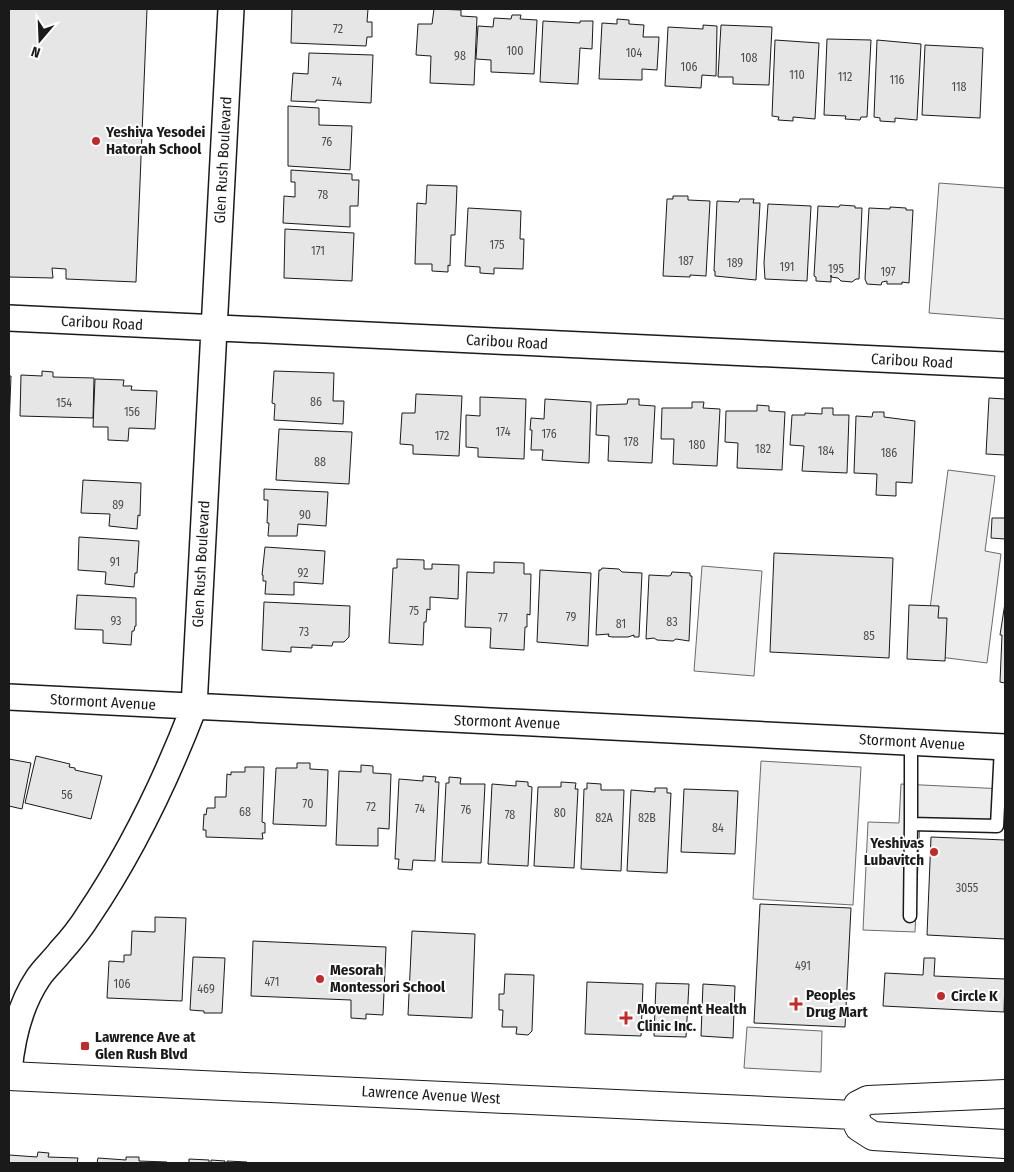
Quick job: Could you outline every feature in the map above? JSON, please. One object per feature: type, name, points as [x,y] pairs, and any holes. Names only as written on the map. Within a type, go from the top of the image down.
[{"type":"main road","name":"Lawrence Avenue West","points":[[9,1076],[854,1115]]},
{"type":"main road","points":[[1005,1094],[868,1100],[858,1105],[854,1115],[859,1127],[873,1136],[1005,1144]]},
{"type":"street","name":"Glen Rush Boulevard","points":[[9,1071],[12,1039],[32,988],[39,976],[62,951],[88,917],[126,854],[154,802],[194,707],[230,9]]},
{"type":"street","name":"Caribou Road","points":[[9,318],[1005,365]]},
{"type":"street","name":"Stormont Avenue","points":[[9,697],[1003,747]]},
{"type":"lane","points":[[910,916],[911,742]]},
{"type":"lane","points":[[911,824],[997,826],[1003,747]]},
{"type":"shaded area","points":[[939,183],[1005,188],[1005,319],[929,313]]},
{"type":"shaded area","points":[[948,470],[995,476],[985,551],[1001,554],[987,663],[924,655]]},
{"type":"shaded area","points":[[702,566],[762,571],[754,676],[694,671]]},
{"type":"shaded area","points":[[761,761],[861,767],[853,905],[753,899]]},
{"type":"shaded area","points":[[901,784],[1005,789],[1005,824],[920,820],[915,932],[863,930],[868,822],[899,823]]},
{"type":"shaded area","points":[[747,1027],[822,1031],[821,1072],[744,1068]]},
{"type":"building","name":"Yeshiva Yesodei Hatorah School","points":[[9,9],[147,9],[136,282],[66,279],[66,269],[52,268],[53,278],[9,277]]},
{"type":"building","points":[[292,9],[368,9],[367,22],[372,22],[372,37],[367,37],[366,46],[291,43]]},
{"type":"building","points":[[434,9],[461,10],[461,16],[477,17],[474,85],[430,83],[431,56],[416,55],[418,24],[432,24]]},
{"type":"building","points":[[512,15],[521,15],[520,19],[537,20],[534,74],[491,72],[491,60],[476,59],[478,26],[493,27],[494,18],[511,19]]},
{"type":"building","points":[[617,19],[629,20],[629,24],[644,25],[643,37],[659,37],[657,70],[642,69],[642,80],[599,79],[602,23],[617,24]]},
{"type":"building","points":[[543,21],[580,23],[580,21],[593,21],[592,49],[580,48],[578,84],[540,82]]},
{"type":"building","points":[[703,25],[717,26],[716,76],[702,75],[701,88],[665,86],[668,27],[703,29]]},
{"type":"building","points":[[721,25],[772,27],[769,85],[733,84],[733,77],[718,77]]},
{"type":"building","points":[[827,39],[871,40],[867,117],[861,117],[860,120],[845,119],[846,116],[824,115]]},
{"type":"building","points":[[775,40],[819,43],[815,119],[793,117],[793,121],[778,120],[779,117],[772,116]]},
{"type":"building","points":[[877,40],[921,44],[917,120],[895,118],[895,122],[880,121],[880,118],[874,117]]},
{"type":"building","points":[[925,45],[983,48],[980,118],[922,115]]},
{"type":"building","points":[[309,53],[373,55],[371,103],[316,100],[316,102],[291,101],[293,73],[308,74]]},
{"type":"building","points":[[288,106],[319,108],[319,125],[352,126],[350,170],[288,166]]},
{"type":"building","points":[[291,170],[352,174],[352,180],[359,180],[358,206],[350,206],[350,227],[283,223],[284,196],[295,197],[295,182],[291,182]]},
{"type":"building","points":[[427,185],[457,186],[455,235],[451,235],[450,266],[448,265],[448,272],[432,271],[432,264],[415,264],[417,203],[426,204]]},
{"type":"building","points":[[673,196],[688,196],[688,200],[710,201],[706,276],[663,276],[667,199],[673,199]]},
{"type":"building","points":[[740,199],[754,199],[753,203],[760,203],[756,280],[715,276],[714,271],[717,201],[739,202]]},
{"type":"building","points":[[768,204],[811,206],[807,281],[765,279],[764,263]]},
{"type":"building","points":[[840,205],[862,208],[859,279],[852,282],[841,281],[838,278],[831,277],[831,282],[816,281],[814,276],[818,206],[839,207]]},
{"type":"building","points":[[890,207],[913,210],[909,283],[887,284],[887,281],[882,282],[881,285],[867,284],[865,279],[869,208],[890,209]]},
{"type":"building","points":[[468,208],[521,211],[520,239],[524,239],[523,269],[494,268],[494,274],[480,273],[480,267],[465,266]]},
{"type":"building","points":[[285,229],[354,233],[352,281],[284,278]]},
{"type":"building","points":[[42,371],[53,372],[53,377],[94,378],[93,418],[20,416],[21,375],[42,376]]},
{"type":"building","points":[[274,371],[334,373],[333,401],[344,401],[343,424],[274,420],[275,404],[272,403]]},
{"type":"building","points":[[9,376],[11,376],[9,427]]},
{"type":"building","points":[[95,379],[124,380],[123,386],[132,386],[131,390],[157,391],[155,429],[129,428],[128,441],[108,440],[108,427],[93,427]]},
{"type":"building","points":[[416,394],[462,396],[459,456],[413,454],[413,445],[400,444],[402,413],[415,413]]},
{"type":"building","points":[[480,397],[526,399],[524,459],[478,457],[478,448],[466,447],[466,415],[480,416]]},
{"type":"building","points":[[989,398],[1005,399],[1005,455],[986,454]]},
{"type":"building","points":[[545,399],[591,402],[589,463],[542,460],[543,450],[531,450],[531,418],[544,419]]},
{"type":"building","points":[[628,399],[639,399],[639,405],[655,406],[652,463],[608,461],[609,436],[596,435],[597,405],[627,404]]},
{"type":"building","points":[[692,402],[704,402],[703,408],[720,409],[717,466],[673,464],[674,439],[661,439],[662,408],[692,408]]},
{"type":"building","points":[[757,405],[769,406],[769,411],[785,412],[782,470],[737,468],[738,443],[725,442],[726,411],[757,411]]},
{"type":"building","points":[[822,408],[833,408],[833,415],[849,415],[847,473],[802,471],[804,446],[790,445],[792,415],[805,415],[805,413],[822,414]]},
{"type":"building","points":[[873,412],[884,412],[884,417],[915,421],[912,483],[896,482],[896,496],[876,495],[877,474],[854,473],[856,416],[872,417]]},
{"type":"building","points":[[279,429],[352,432],[349,484],[276,480]]},
{"type":"building","points":[[83,480],[141,483],[140,516],[138,515],[137,529],[109,526],[110,514],[81,513]]},
{"type":"building","points":[[264,489],[328,492],[326,526],[298,524],[297,536],[268,536],[268,500],[264,500]]},
{"type":"building","points":[[992,518],[1005,518],[1005,539],[991,538]]},
{"type":"building","points":[[79,537],[139,541],[134,587],[105,584],[106,572],[78,570]]},
{"type":"building","points":[[265,547],[325,551],[323,584],[294,582],[294,595],[265,594],[266,581],[263,581],[262,575]]},
{"type":"building","points":[[774,553],[893,558],[889,658],[770,652]]},
{"type":"building","points":[[397,559],[424,560],[424,569],[432,569],[432,564],[459,565],[458,599],[430,597],[430,610],[427,609],[426,622],[424,622],[423,645],[389,643],[393,568],[397,568]]},
{"type":"building","points":[[494,562],[524,563],[524,574],[531,574],[530,615],[527,614],[524,650],[490,648],[491,628],[465,627],[467,572],[494,573]]},
{"type":"building","points":[[602,568],[642,573],[639,637],[634,637],[634,635],[612,637],[608,636],[609,634],[596,635],[599,570]]},
{"type":"building","points":[[540,570],[591,573],[588,646],[537,642]]},
{"type":"building","points":[[672,572],[690,573],[690,576],[692,576],[689,641],[646,639],[649,575],[669,576]]},
{"type":"building","points":[[77,595],[136,598],[136,626],[134,631],[132,631],[131,645],[103,643],[103,630],[75,629]]},
{"type":"building","points":[[264,602],[350,606],[349,637],[344,642],[333,642],[332,646],[312,645],[312,648],[291,647],[291,652],[262,650]]},
{"type":"building","points":[[1005,603],[1005,683],[1000,682],[1002,635],[1000,635]]},
{"type":"building","points":[[909,605],[939,606],[938,618],[947,618],[945,661],[907,659]]},
{"type":"building","points":[[36,756],[70,764],[69,767],[75,768],[75,770],[102,776],[91,819],[25,803]]},
{"type":"building","points":[[9,759],[31,763],[22,809],[9,806]]},
{"type":"building","points":[[297,763],[310,763],[310,769],[328,770],[326,826],[273,824],[276,768],[297,768]]},
{"type":"building","points":[[361,765],[373,766],[373,773],[391,774],[389,829],[378,828],[378,846],[336,845],[339,771],[361,772]]},
{"type":"building","points":[[245,767],[264,767],[262,822],[265,823],[265,833],[262,833],[263,839],[206,837],[206,830],[203,830],[204,814],[206,815],[207,808],[215,808],[215,797],[226,797],[227,774],[231,775],[231,772],[245,772]]},
{"type":"building","points":[[423,776],[436,777],[435,782],[439,782],[435,861],[413,860],[412,870],[398,869],[399,859],[395,859],[399,779],[423,781]]},
{"type":"building","points":[[449,777],[461,778],[460,784],[485,784],[481,863],[442,862],[446,783],[449,783]]},
{"type":"building","points":[[516,781],[528,782],[528,786],[532,787],[528,866],[488,864],[492,784],[516,786]]},
{"type":"building","points":[[561,782],[576,783],[575,789],[578,789],[574,868],[534,866],[538,787],[561,787]]},
{"type":"building","points":[[587,783],[601,784],[601,790],[624,790],[621,871],[581,869],[584,789],[587,789]]},
{"type":"building","points":[[655,788],[667,788],[667,793],[671,793],[667,873],[627,871],[631,790],[655,792]]},
{"type":"building","points":[[684,789],[738,791],[735,854],[681,852]]},
{"type":"building","points":[[931,837],[1005,840],[1005,939],[927,935]]},
{"type":"building","points":[[760,904],[851,908],[845,1027],[754,1023]]},
{"type":"building","points":[[155,917],[186,918],[182,1001],[107,998],[109,961],[124,962],[124,955],[131,955],[132,931],[155,932]]},
{"type":"building","points":[[412,931],[475,934],[472,1018],[408,1015]]},
{"type":"building","points":[[253,941],[386,947],[383,1015],[366,1014],[366,1019],[351,1018],[351,1000],[251,996]]},
{"type":"building","points":[[193,957],[225,958],[222,1013],[204,1013],[204,1011],[190,1010]]},
{"type":"building","points":[[924,958],[935,958],[934,976],[1005,979],[1004,1012],[883,1006],[885,973],[923,975]]},
{"type":"building","points":[[505,974],[534,975],[532,1031],[528,1035],[516,1034],[517,1027],[502,1027],[503,1010],[499,1010],[499,994],[504,994]]},
{"type":"building","points":[[587,982],[643,984],[641,1036],[585,1034]]},
{"type":"building","points":[[656,983],[689,984],[686,1037],[654,1036]]},
{"type":"building","points":[[703,984],[735,986],[733,1038],[701,1036]]},
{"type":"building","points":[[38,1152],[49,1153],[48,1157],[78,1158],[77,1163],[9,1163],[9,1155],[37,1157]]},
{"type":"building","points":[[126,1157],[139,1157],[139,1161],[167,1163],[97,1163],[98,1158],[126,1160]]},
{"type":"building","points":[[189,1159],[209,1160],[209,1163],[189,1163]]},
{"type":"building","points":[[211,1160],[225,1161],[224,1163],[211,1163]]},
{"type":"building","points":[[227,1161],[247,1162],[247,1163],[227,1163]]},
{"type":"place","name":"Yeshiva Yesodei Hatorah School","points":[[96,141]]},
{"type":"place","name":"Yeshivas Lubavitch","points":[[934,852]]},
{"type":"place","name":"Mesorah Montessori School","points":[[320,979]]},
{"type":"place","name":"Circle K","points":[[941,996]]},
{"type":"place","name":"Peoples Drug Mart","points":[[796,1004]]},
{"type":"place","name":"Movement Health Clinic Inc.","points":[[626,1018]]},
{"type":"place","name":"Lawrence Ave at Glen Rush Blvd","points":[[85,1046]]}]
